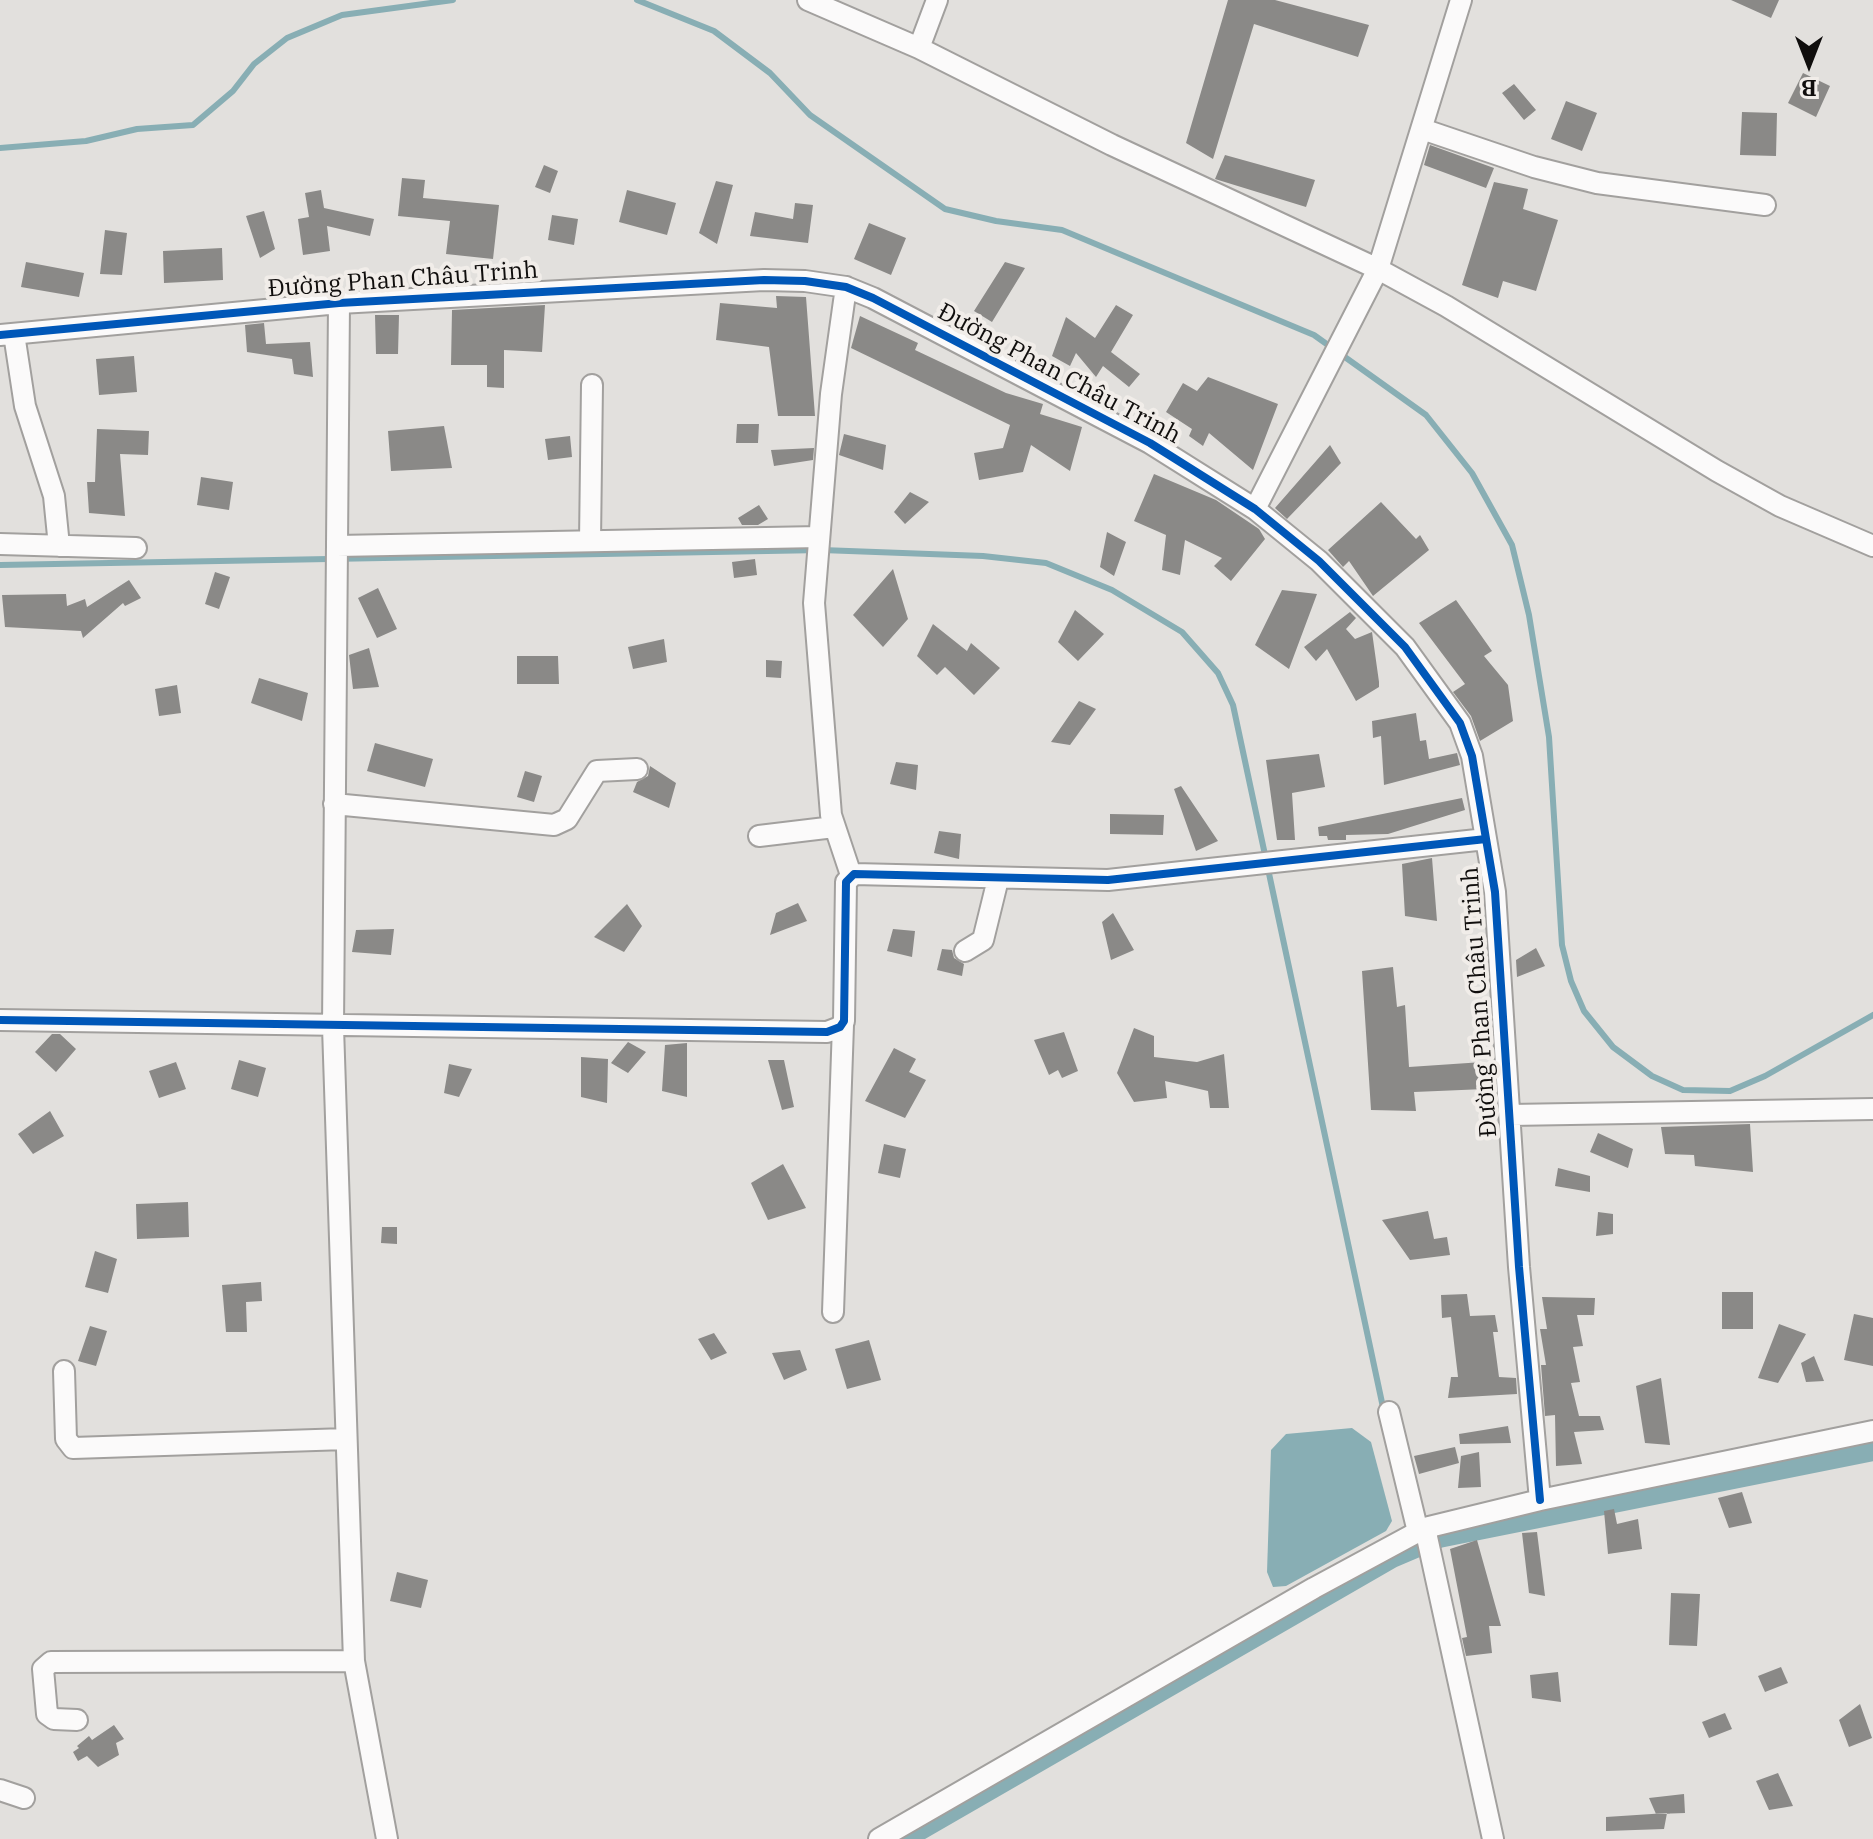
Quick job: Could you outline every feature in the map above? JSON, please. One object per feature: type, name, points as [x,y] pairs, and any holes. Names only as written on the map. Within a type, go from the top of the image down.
[{"type":"street","points":[[808,0],[919,48],[1112,145],[1378,269],[1717,471],[1780,506],[1873,546]]},
{"type":"street","points":[[919,48],[937,0]]},
{"type":"street","points":[[1255,509],[1378,269],[1461,0]]},
{"type":"street","points":[[1422,129],[1534,167],[1597,183],[1765,205]]},
{"type":"street","name":"Đường Phan Châu Trinh","points":[[7,334],[339,303],[764,280],[846,287],[873,298],[1150,443],[1255,509],[1319,561],[1405,647],[1460,723],[1472,756],[1495,892],[1540,1500]]},
{"type":"street","points":[[846,287],[831,394],[819,539],[816,654],[834,827],[851,875]]},
{"type":"street","points":[[339,303],[333,1027],[354,1661],[387,1839]]},
{"type":"street","points":[[7,334],[54,496],[59,546]]},
{"type":"street","points":[[590,541],[592,385]]},
{"type":"street","points":[[337,555],[590,541],[819,539]]},
{"type":"street","points":[[0,544],[136,548]]},
{"type":"street","points":[[334,804],[554,825],[567,819],[597,771],[637,769]]},
{"type":"street","points":[[759,836],[834,827]]},
{"type":"street","points":[[851,875],[1108,880],[1486,839]]},
{"type":"street","points":[[833,1312],[846,882],[851,875]]},
{"type":"street","points":[[965,951],[983,940],[998,879]]},
{"type":"street","points":[[0,1020],[827,1032],[843,1025]]},
{"type":"street","points":[[1510,1115],[1873,1109]]},
{"type":"street","points":[[64,1371],[66,1439],[73,1448],[346,1439]]},
{"type":"street","points":[[1389,1412],[1433,1563],[1493,1839]]},
{"type":"street","points":[[879,1839],[1314,1588],[1422,1530],[1540,1500],[1873,1431]]},
{"type":"street","points":[[77,1720],[54,1719],[47,1714],[43,1669],[51,1662],[354,1661]]},
{"type":"street","points":[[0,1790],[24,1798]]},
{"type":"water","points":[[1352,1428],[1371,1442],[1392,1521],[1386,1531],[1286,1586],[1273,1587],[1267,1572],[1271,1450],[1286,1434]]},
{"type":"building","points":[[1228,0],[1275,0],[1369,25],[1358,57],[1254,24],[1213,159],[1186,143]]},
{"type":"building","points":[[1731,0],[1779,0],[1771,18]]},
{"type":"building","points":[[1803,73],[1830,86],[1816,117],[1788,103]]},
{"type":"building","points":[[1514,84],[1536,110],[1524,120],[1502,93]]},
{"type":"building","points":[[1566,101],[1597,113],[1582,151],[1551,139]]},
{"type":"building","points":[[1742,112],[1777,113],[1776,156],[1740,155]]},
{"type":"building","points":[[1430,145],[1494,168],[1486,188],[1424,165]]},
{"type":"building","points":[[1225,155],[1315,180],[1306,207],[1215,179]]},
{"type":"building","points":[[544,165],[558,171],[550,193],[535,187]]},
{"type":"building","points":[[402,178],[425,180],[423,198],[499,205],[493,259],[446,254],[450,221],[398,216]]},
{"type":"building","points":[[716,181],[733,185],[717,244],[699,233]]},
{"type":"building","points":[[1494,182],[1528,189],[1523,209],[1558,220],[1536,291],[1503,281],[1498,298],[1462,285]]},
{"type":"building","points":[[321,190],[324,208],[374,219],[370,236],[327,226],[330,251],[303,255],[298,219],[309,217],[305,193]]},
{"type":"building","points":[[627,190],[676,203],[667,235],[619,222]]},
{"type":"building","points":[[795,203],[813,205],[808,243],[750,236],[755,212],[793,219]]},
{"type":"building","points":[[264,211],[275,249],[260,258],[246,216]]},
{"type":"building","points":[[552,215],[578,219],[574,245],[548,240]]},
{"type":"building","points":[[869,223],[906,238],[891,275],[854,259]]},
{"type":"building","points":[[105,230],[127,233],[122,275],[100,274]]},
{"type":"building","points":[[222,248],[223,280],[164,283],[163,251]]},
{"type":"building","points":[[26,262],[84,273],[79,297],[21,287]]},
{"type":"building","points":[[1005,262],[1025,268],[992,322],[974,311]]},
{"type":"building","points":[[776,296],[806,297],[815,416],[778,416],[769,347],[716,340],[720,303],[777,308]]},
{"type":"building","points":[[545,305],[542,352],[504,350],[504,388],[487,387],[487,365],[451,365],[452,310]]},
{"type":"building","points":[[1116,305],[1133,315],[1111,352],[1140,374],[1129,387],[1103,366],[1096,377],[1076,353],[1070,366],[1052,356],[1066,317],[1095,338]]},
{"type":"building","points":[[375,315],[399,315],[398,354],[376,354]]},
{"type":"building","points":[[860,316],[918,343],[915,350],[1006,393],[1043,404],[1040,414],[1082,427],[1070,471],[1031,445],[1023,472],[979,480],[974,453],[1003,448],[1010,425],[851,348]]},
{"type":"building","points":[[264,323],[266,344],[310,342],[313,377],[294,374],[292,359],[247,352],[245,325]]},
{"type":"building","points":[[134,356],[137,392],[99,395],[96,359]]},
{"type":"building","points":[[1208,377],[1278,404],[1253,470],[1209,433],[1203,446],[1189,436],[1192,429],[1166,412],[1183,383],[1197,391]]},
{"type":"building","points":[[737,424],[759,424],[758,443],[736,443]]},
{"type":"building","points":[[444,426],[452,468],[391,471],[388,431]]},
{"type":"building","points":[[97,429],[149,431],[148,455],[120,454],[125,516],[89,513],[87,482],[95,482]]},
{"type":"building","points":[[844,434],[886,445],[883,470],[839,455]]},
{"type":"building","points":[[570,436],[572,457],[548,460],[545,439]]},
{"type":"building","points":[[1330,445],[1341,463],[1287,519],[1275,508]]},
{"type":"building","points":[[814,448],[813,460],[774,466],[771,450]]},
{"type":"building","points":[[1154,474],[1216,500],[1259,529],[1265,539],[1231,581],[1214,566],[1222,558],[1185,540],[1180,575],[1162,570],[1166,535],[1134,521]]},
{"type":"building","points":[[201,477],[233,482],[229,510],[197,505]]},
{"type":"building","points":[[910,492],[929,502],[905,524],[894,512]]},
{"type":"building","points":[[1381,502],[1416,539],[1420,535],[1429,550],[1373,596],[1349,561],[1343,567],[1328,550]]},
{"type":"building","points":[[759,505],[768,519],[758,525],[742,525],[738,518]]},
{"type":"building","points":[[1107,532],[1126,542],[1114,576],[1100,567]]},
{"type":"building","points":[[755,559],[757,575],[734,578],[732,562]]},
{"type":"building","points":[[893,569],[908,619],[883,647],[853,615]]},
{"type":"building","points":[[215,572],[230,577],[219,609],[205,604]]},
{"type":"building","points":[[129,580],[141,598],[125,606],[123,603],[83,638],[81,631],[5,627],[2,595],[66,594],[67,606],[85,599],[87,607]]},
{"type":"building","points":[[378,588],[397,629],[377,638],[358,598]]},
{"type":"building","points":[[1282,590],[1317,594],[1289,669],[1255,645]]},
{"type":"building","points":[[1456,600],[1492,651],[1484,656],[1508,685],[1513,721],[1480,741],[1471,716],[1453,692],[1465,684],[1419,623]]},
{"type":"building","points":[[1075,610],[1104,634],[1078,661],[1058,642]]},
{"type":"building","points":[[1350,612],[1356,618],[1346,629],[1355,639],[1372,632],[1379,682],[1379,687],[1356,701],[1327,649],[1316,661],[1304,647]]},
{"type":"building","points":[[933,624],[967,651],[971,643],[1000,668],[974,695],[945,667],[937,675],[917,656]]},
{"type":"building","points":[[664,639],[667,662],[633,669],[628,647]]},
{"type":"building","points":[[369,648],[379,687],[353,689],[349,655]]},
{"type":"building","points":[[517,656],[558,656],[559,684],[517,684]]},
{"type":"building","points":[[766,660],[782,661],[781,678],[766,677]]},
{"type":"building","points":[[259,678],[308,693],[302,721],[251,703]]},
{"type":"building","points":[[177,685],[181,713],[159,716],[155,689]]},
{"type":"building","points":[[1079,701],[1096,709],[1070,745],[1051,742]]},
{"type":"building","points":[[1416,713],[1420,741],[1426,740],[1429,759],[1457,753],[1460,765],[1384,785],[1381,736],[1373,738],[1372,721]]},
{"type":"building","points":[[375,743],[433,759],[425,787],[367,771]]},
{"type":"building","points":[[1319,754],[1325,787],[1292,793],[1295,840],[1277,840],[1266,760]]},
{"type":"building","points":[[896,762],[918,765],[916,790],[890,784]]},
{"type":"building","points":[[650,766],[676,783],[669,808],[633,792],[637,782],[648,776]]},
{"type":"building","points":[[525,771],[542,776],[534,802],[517,797]]},
{"type":"building","points":[[1181,786],[1218,841],[1196,851],[1174,789]]},
{"type":"building","points":[[1462,798],[1465,810],[1388,834],[1346,835],[1346,840],[1328,840],[1327,836],[1319,836],[1318,827]]},
{"type":"building","points":[[1110,814],[1164,815],[1163,835],[1110,834]]},
{"type":"building","points":[[939,831],[961,834],[959,859],[934,853]]},
{"type":"building","points":[[1432,858],[1437,921],[1405,916],[1402,864]]},
{"type":"building","points":[[798,903],[807,921],[770,935],[776,913]]},
{"type":"building","points":[[627,904],[642,926],[624,952],[594,937]]},
{"type":"building","points":[[1113,913],[1134,950],[1111,960],[1102,922]]},
{"type":"building","points":[[394,929],[391,955],[352,952],[356,930]]},
{"type":"building","points":[[893,929],[915,931],[912,957],[887,951]]},
{"type":"building","points":[[1536,948],[1545,966],[1517,977],[1516,960]]},
{"type":"building","points":[[942,949],[952,950],[954,958],[964,964],[962,976],[937,970]]},
{"type":"building","points":[[1393,967],[1397,1007],[1405,1005],[1409,1067],[1483,1062],[1485,1089],[1414,1092],[1416,1111],[1371,1110],[1362,971]]},
{"type":"building","points":[[1134,1028],[1154,1036],[1154,1057],[1197,1062],[1224,1054],[1229,1108],[1210,1108],[1208,1091],[1165,1081],[1167,1098],[1134,1102],[1117,1073]]},
{"type":"building","points":[[1064,1032],[1078,1071],[1062,1078],[1058,1070],[1049,1075],[1034,1040]]},
{"type":"building","points":[[52,1034],[60,1034],[76,1049],[56,1072],[35,1052]]},
{"type":"building","points":[[628,1042],[646,1052],[628,1073],[611,1063]]},
{"type":"building","points":[[687,1043],[687,1097],[662,1091],[665,1045]]},
{"type":"building","points":[[894,1048],[916,1059],[909,1072],[926,1080],[905,1118],[865,1101]]},
{"type":"building","points":[[581,1057],[608,1059],[607,1103],[581,1097]]},
{"type":"building","points":[[239,1060],[266,1068],[258,1097],[231,1089]]},
{"type":"building","points":[[768,1060],[784,1060],[794,1107],[782,1110]]},
{"type":"building","points":[[176,1062],[186,1089],[159,1098],[149,1071]]},
{"type":"building","points":[[449,1064],[472,1069],[459,1097],[444,1093]]},
{"type":"building","points":[[50,1111],[64,1136],[33,1154],[18,1134]]},
{"type":"building","points":[[1750,1124],[1753,1172],[1695,1166],[1694,1155],[1665,1154],[1661,1127]]},
{"type":"building","points":[[1598,1133],[1633,1149],[1628,1168],[1590,1152]]},
{"type":"building","points":[[884,1144],[906,1149],[900,1178],[878,1173]]},
{"type":"building","points":[[783,1164],[806,1208],[768,1220],[751,1183]]},
{"type":"building","points":[[1558,1168],[1590,1176],[1590,1192],[1555,1186]]},
{"type":"building","points":[[188,1202],[189,1237],[137,1239],[136,1204]]},
{"type":"building","points":[[1428,1211],[1434,1239],[1447,1237],[1450,1255],[1410,1260],[1382,1220]]},
{"type":"building","points":[[1598,1212],[1613,1214],[1613,1234],[1596,1236]]},
{"type":"building","points":[[382,1227],[397,1227],[397,1244],[381,1243]]},
{"type":"building","points":[[95,1251],[117,1259],[108,1293],[85,1287]]},
{"type":"building","points":[[261,1282],[262,1301],[246,1302],[247,1332],[226,1332],[222,1285]]},
{"type":"building","points":[[1722,1292],[1753,1292],[1753,1329],[1722,1329]]},
{"type":"building","points":[[1467,1294],[1470,1316],[1495,1315],[1498,1332],[1493,1332],[1499,1377],[1516,1378],[1517,1394],[1448,1398],[1451,1377],[1458,1377],[1451,1317],[1442,1318],[1441,1295]]},
{"type":"building","points":[[1542,1297],[1595,1298],[1594,1315],[1577,1315],[1583,1346],[1573,1347],[1580,1382],[1571,1383],[1579,1416],[1600,1416],[1604,1430],[1574,1432],[1582,1464],[1556,1466],[1555,1415],[1545,1416],[1541,1365],[1546,1365],[1540,1329],[1547,1329]]},
{"type":"building","points":[[1854,1314],[1873,1318],[1873,1366],[1844,1360]]},
{"type":"building","points":[[1779,1324],[1806,1334],[1778,1383],[1758,1378]]},
{"type":"building","points":[[90,1326],[107,1331],[96,1366],[78,1361]]},
{"type":"building","points":[[714,1333],[727,1353],[711,1360],[698,1339]]},
{"type":"building","points":[[869,1340],[881,1380],[847,1389],[835,1349]]},
{"type":"building","points":[[800,1350],[807,1370],[784,1380],[772,1353]]},
{"type":"building","points":[[1814,1356],[1824,1381],[1806,1382],[1801,1363]]},
{"type":"building","points":[[1661,1378],[1670,1445],[1645,1443],[1636,1386]]},
{"type":"building","points":[[1508,1426],[1511,1443],[1460,1444],[1459,1434]]},
{"type":"building","points":[[1455,1447],[1459,1463],[1419,1474],[1414,1456]]},
{"type":"building","points":[[1479,1452],[1481,1487],[1458,1488],[1461,1456]]},
{"type":"building","points":[[1742,1492],[1752,1523],[1729,1528],[1718,1498]]},
{"type":"building","points":[[1614,1509],[1617,1524],[1638,1519],[1642,1549],[1608,1554],[1604,1511]]},
{"type":"building","points":[[1537,1532],[1545,1596],[1529,1593],[1522,1533]]},
{"type":"building","points":[[1477,1540],[1501,1626],[1489,1626],[1492,1653],[1466,1656],[1462,1638],[1467,1637],[1450,1549]]},
{"type":"building","points":[[397,1572],[428,1580],[421,1608],[390,1601]]},
{"type":"building","points":[[1671,1593],[1700,1594],[1697,1646],[1669,1645]]},
{"type":"building","points":[[1781,1667],[1788,1683],[1765,1692],[1758,1676]]},
{"type":"building","points":[[1558,1672],[1561,1702],[1532,1698],[1530,1675]]},
{"type":"building","points":[[1860,1704],[1872,1738],[1849,1747],[1839,1720]]},
{"type":"building","points":[[1725,1713],[1732,1729],[1709,1738],[1702,1722]]},
{"type":"building","points":[[114,1725],[124,1739],[116,1743],[119,1755],[98,1767],[87,1756],[78,1761],[73,1752],[79,1748],[77,1746],[89,1736],[92,1740]]},
{"type":"building","points":[[1778,1773],[1793,1806],[1769,1810],[1756,1781]]},
{"type":"building","points":[[1684,1794],[1685,1813],[1656,1814],[1649,1798]]},
{"type":"building","points":[[1667,1813],[1664,1829],[1606,1831],[1606,1817]]},
{"type":"waterway","points":[[0,148],[86,141],[137,129],[193,125],[233,91],[254,64],[287,38],[342,15],[453,0]]},
{"type":"waterway","points":[[637,0],[714,31],[770,73],[810,115],[945,209],[996,221],[1062,230],[1314,335],[1426,415],[1472,473],[1512,545],[1529,615],[1549,737],[1562,945],[1571,981],[1584,1011],[1613,1047],[1652,1076],[1683,1090],[1730,1091],[1765,1076],[1873,1015]]},
{"type":"waterway","points":[[0,565],[822,550],[983,556],[1046,563],[1112,590],[1182,632],[1218,673],[1233,705],[1384,1412]]},
{"type":"waterway","points":[[905,1839],[1392,1558],[1439,1538],[1873,1451]]},
{"type":"cycle path","points":[[0,335],[339,303],[764,280],[805,281],[846,287],[873,298],[1150,443],[1255,509],[1319,561],[1405,647],[1460,723],[1472,756],[1495,892],[1519,1267],[1540,1500]]},
{"type":"cycle path","points":[[0,1020],[827,1032],[840,1027],[844,1021],[846,882],[854,874],[1108,880],[1486,839]]}]
